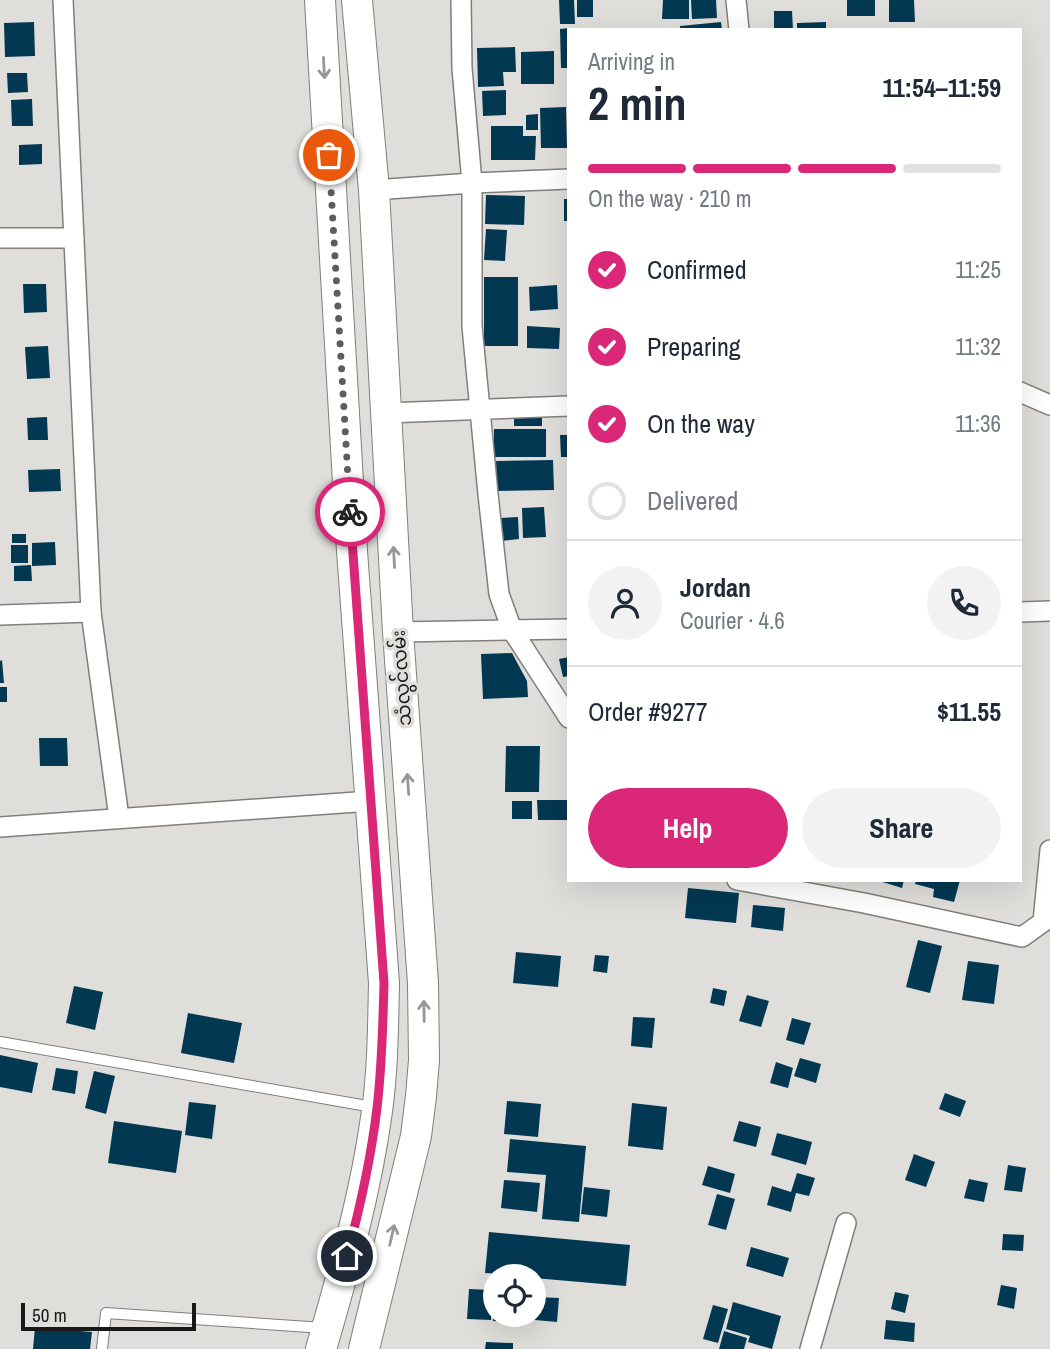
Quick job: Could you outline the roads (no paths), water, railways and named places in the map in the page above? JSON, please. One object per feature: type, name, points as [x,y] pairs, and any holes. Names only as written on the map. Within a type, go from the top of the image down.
[{"type":"main road","name":"သံလွင်လမ်း","points":[[320,0],[351,537],[384,983],[383,1044],[377,1108],[360,1209],[324,1338]]},
{"type":"main road","name":"သံလွင်လမ်း","points":[[356,0],[374,190],[398,632],[423,983],[424,1060],[416,1136],[366,1343]]},
{"type":"main road","points":[[324,1338],[366,1343]]},
{"type":"street","points":[[63,0],[91,612],[119,818]]},
{"type":"street","points":[[461,0],[462,68],[471,183],[472,326],[499,594],[512,630],[567,715]]},
{"type":"street","points":[[736,0],[739,28]]},
{"type":"street","points":[[374,190],[567,179]]},
{"type":"street","points":[[0,238],[74,237]]},
{"type":"street","points":[[1022,393],[1050,405]]},
{"type":"street","points":[[386,413],[567,406]]},
{"type":"street","points":[[1022,612],[1050,611]]},
{"type":"street","points":[[0,615],[91,612]]},
{"type":"street","points":[[398,632],[567,629]]},
{"type":"street","points":[[0,827],[371,801]]},
{"type":"street","points":[[748,882],[864,903],[1022,937],[1043,922],[1050,850]]},
{"type":"street","points":[[810,1349],[846,1223]]},
{"type":"lane","points":[[0,1042],[377,1108]]},
{"type":"lane","points":[[102,1349],[106,1313],[324,1338]]}]
